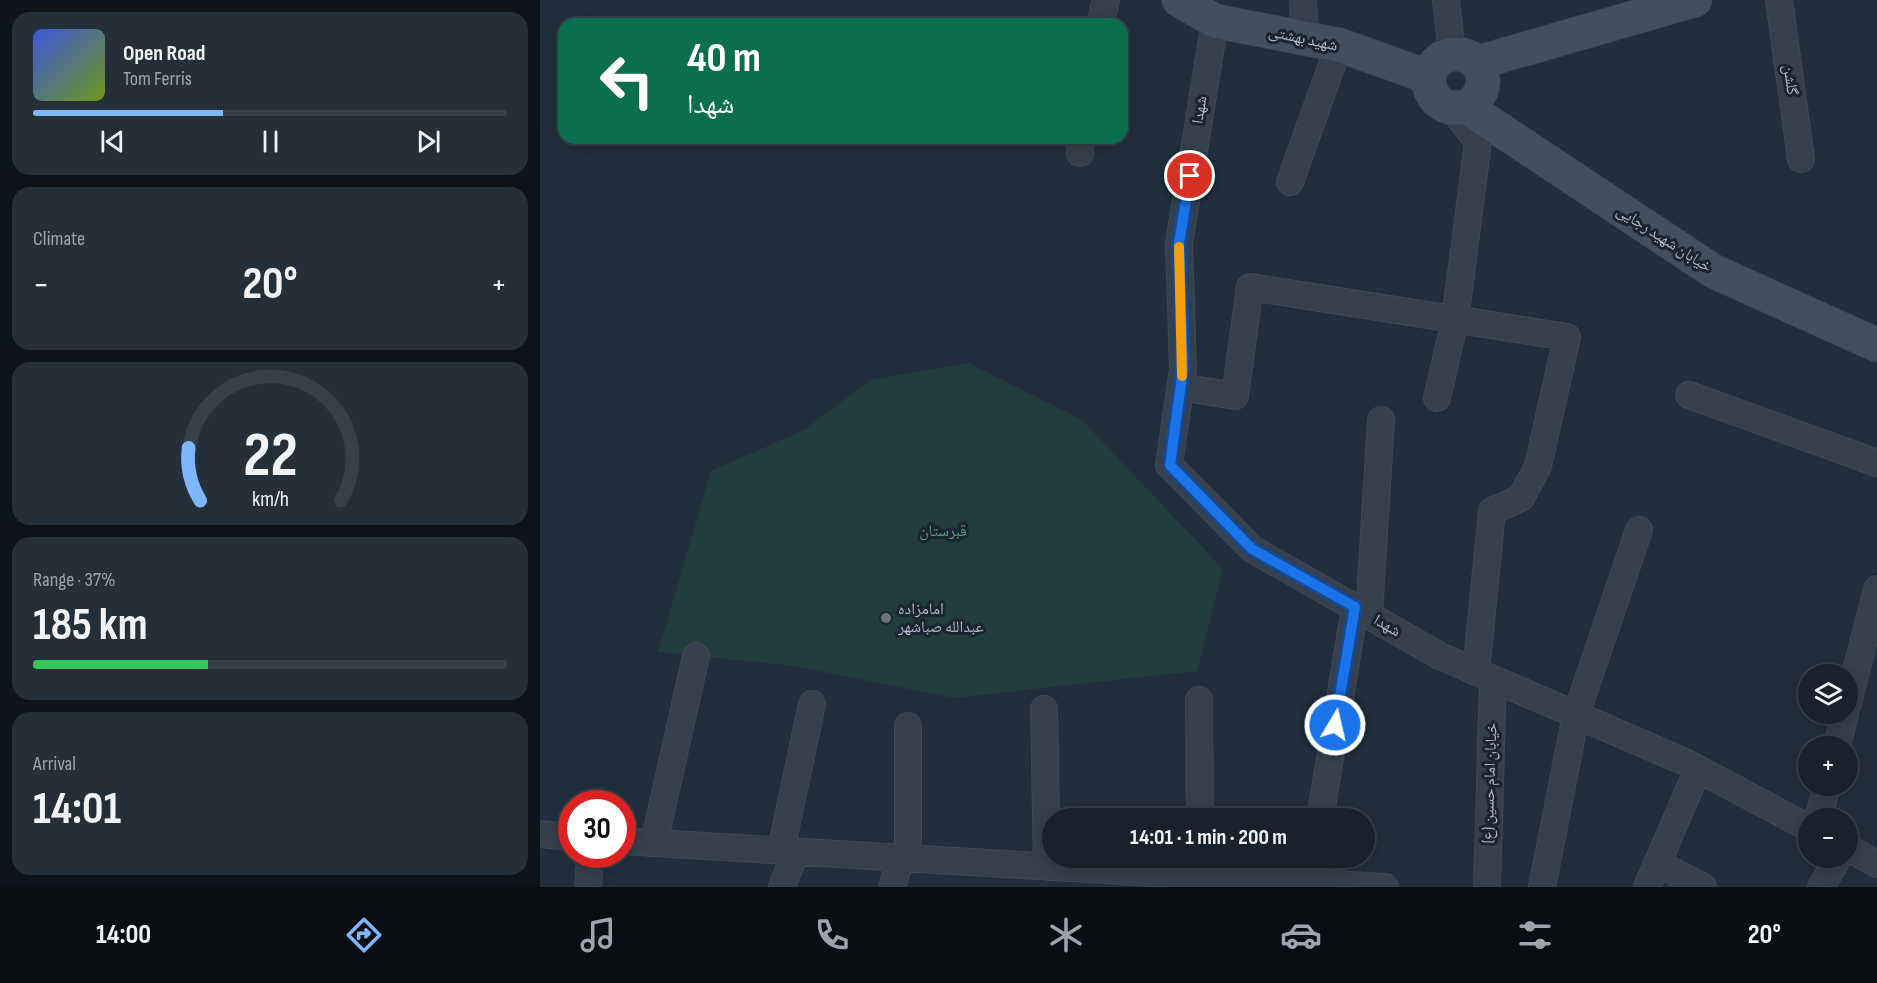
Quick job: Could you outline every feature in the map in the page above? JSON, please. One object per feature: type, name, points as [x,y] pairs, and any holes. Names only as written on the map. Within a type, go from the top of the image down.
[{"type":"street","points":[[1102,18],[1106,0]]},
{"type":"street","name":"شهید بهشتی","points":[[1179,0],[1215,21],[1340,45],[1429,77]]},
{"type":"street","points":[[1303,0],[1305,39]]},
{"type":"street","points":[[1446,0],[1464,58],[1482,74],[1482,87],[1476,99],[1459,108],[1440,104],[1432,94],[1428,82],[1429,77],[1431,69],[1440,59],[1464,58],[1695,0]]},
{"type":"street","name":"گلشن","points":[[1779,0],[1800,159]]},
{"type":"street","name":"شهدا","points":[[1215,21],[1179,243],[1183,369],[1170,465],[1252,549],[1440,656],[1698,769],[1798,822]]},
{"type":"street","points":[[1290,182],[1340,45]]},
{"type":"street","points":[[1437,398],[1455,320],[1478,142],[1459,108]]},
{"type":"street","name":"خیابان شهید رجایی","points":[[1459,108],[1713,271],[1877,345]]},
{"type":"street","points":[[1181,387],[1234,396],[1251,287],[1455,320]]},
{"type":"street","name":"خیابان امام حسین (ع)","points":[[1455,320],[1567,337],[1538,466],[1521,498],[1492,511],[1485,676],[1487,887]]},
{"type":"street","points":[[1689,395],[1877,463]]},
{"type":"street","points":[[1322,808],[1362,611],[1381,420]]},
{"type":"street","points":[[1542,887],[1576,715],[1639,530]]},
{"type":"street","points":[[1858,664],[1877,589]]},
{"type":"street","points":[[654,843],[696,656]]},
{"type":"street","points":[[1199,700],[1200,808]]},
{"type":"street","points":[[782,887],[812,704]]},
{"type":"street","points":[[1040,873],[1044,709]]},
{"type":"street","points":[[892,887],[904,858],[908,726]]},
{"type":"street","points":[[1647,887],[1698,769]]},
{"type":"street","points":[[540,834],[558,836]]},
{"type":"street","points":[[636,842],[904,858],[1040,873],[1163,880],[1197,868]]},
{"type":"street","points":[[1858,854],[1877,864]]},
{"type":"street","points":[[1657,863],[1704,887]]},
{"type":"street","points":[[588,887],[589,868]]},
{"type":"street","points":[[1212,868],[1310,876],[1385,887]]},
{"type":"street","points":[[1821,887],[1832,868]]},
{"type":"green space","name":"قبرستان","points":[[968,363],[1082,420],[1223,569],[1197,671],[954,698],[794,666],[658,652],[711,471],[804,430],[871,380]]},
{"type":"slow traffic","points":[[1179,247],[1182,376]]},
{"type":"place","name":"امامزاده عبدالله صباشهر","points":[[886,618]]},
{"type":"route","points":[[1190,176],[1179,243],[1183,369],[1170,465],[1252,549],[1355,607],[1335,725]]}]
